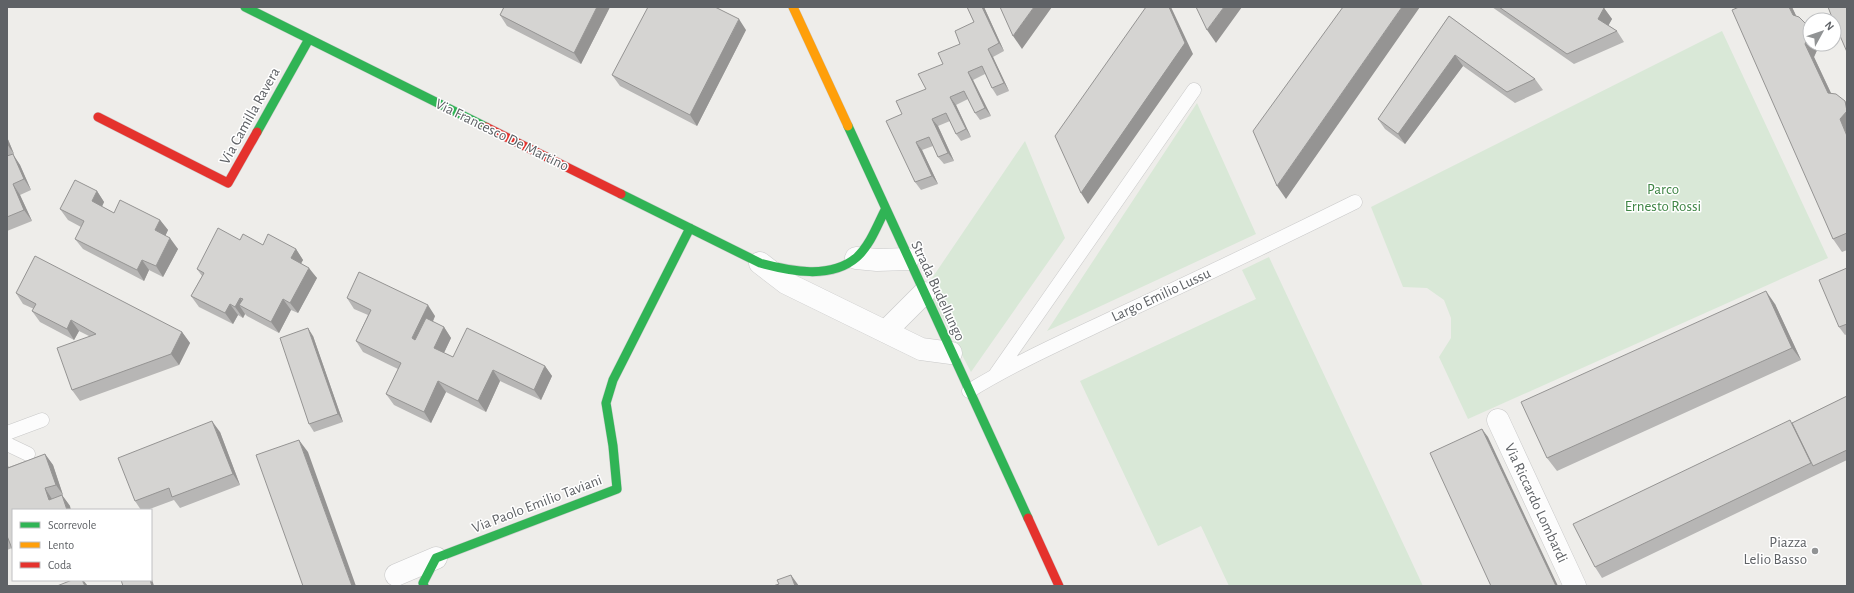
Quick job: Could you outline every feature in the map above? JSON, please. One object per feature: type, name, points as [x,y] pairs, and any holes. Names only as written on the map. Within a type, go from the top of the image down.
[{"type":"street","name":"Via Francesco De Martino","points":[[245,7],[760,263],[786,283],[842,312],[886,331],[921,349],[951,353]]},
{"type":"street","name":"Strada Budellungo","points":[[793,7],[1059,586]]},
{"type":"street","name":"Via Camilla Ravera","points":[[98,117],[228,183],[309,39]]},
{"type":"street","name":"Via Francesco De Martino","points":[[760,263],[782,269],[815,272],[841,267],[856,258],[870,241],[885,210]]},
{"type":"street","name":"Via Paolo Emilio Taviani","points":[[436,558],[617,489],[613,446],[606,403],[613,380],[690,228]]},
{"type":"street","points":[[856,258],[877,260],[908,259]]},
{"type":"street","points":[[886,331],[924,292]]},
{"type":"street","name":"Via Riccardo Lombardi","points":[[1498,420],[1575,586]]},
{"type":"street","points":[[396,575],[436,558]]},
{"type":"street","points":[[424,586],[423,583],[436,558]]},
{"type":"lane","points":[[994,376],[1194,90]]},
{"type":"lane","name":"Largo Emilio Lussu","points":[[969,391],[994,376],[1063,341],[1273,243],[1355,202]]},
{"type":"lane","points":[[7,433],[42,420]]},
{"type":"lane","points":[[7,444],[28,454]]},
{"type":"green space","name":"Parco Ernesto Rossi","points":[[1722,31],[1828,258],[1468,419],[1439,357],[1451,338],[1451,318],[1444,300],[1427,288],[1403,287],[1371,207]]},
{"type":"green space","points":[[1197,103],[1256,234],[1047,331]]},
{"type":"green space","points":[[1025,141],[1065,238],[971,372],[926,287]]},
{"type":"green space","points":[[1269,257],[1423,586],[1229,586],[1201,526],[1158,546],[1080,381],[1256,299],[1242,270]]},
{"type":"building","points":[[504,7],[597,7],[574,53],[500,15]]},
{"type":"building","points":[[648,7],[715,7],[739,19],[690,115],[612,75]]},
{"type":"building","points":[[967,7],[982,7],[999,43],[988,49],[1004,83],[992,88],[982,66],[968,72],[985,108],[975,113],[964,91],[950,97],[966,129],[956,134],[946,113],[932,119],[948,153],[938,157],[929,137],[916,142],[932,176],[915,182],[886,121],[902,114],[896,101],[926,89],[918,74],[943,64],[938,53],[960,44],[955,31],[974,22]]},
{"type":"building","points":[[1000,7],[1034,7],[1013,36]]},
{"type":"building","points":[[1146,7],[1169,7],[1185,43],[1081,193],[1055,136]]},
{"type":"building","points":[[1196,7],[1224,7],[1207,30]]},
{"type":"building","points":[[1343,7],[1402,7],[1277,186],[1253,131]]},
{"type":"building","points":[[1499,7],[1603,7],[1604,8],[1598,19],[1617,31],[1567,54]]},
{"type":"building","points":[[1739,7],[1789,7],[1793,15],[1802,20],[1802,52],[1809,52],[1828,93],[1836,94],[1845,101],[1847,111],[1840,119],[1847,136],[1847,233],[1833,239],[1732,10]]},
{"type":"building","points":[[1828,7],[1847,7],[1847,52],[1842,40],[1842,12],[1830,12]]},
{"type":"building","points":[[1449,16],[1535,79],[1507,92],[1455,55],[1398,134],[1378,119]]},
{"type":"building","points":[[13,154],[24,179],[13,184],[24,210],[7,217],[7,156]]},
{"type":"building","points":[[75,180],[97,191],[92,201],[114,213],[120,200],[160,220],[155,230],[170,238],[156,266],[142,260],[137,270],[75,239],[84,221],[60,209]]},
{"type":"building","points":[[218,228],[240,240],[243,234],[263,245],[268,234],[296,249],[291,258],[309,268],[290,303],[283,299],[271,322],[239,305],[243,299],[240,298],[235,307],[230,304],[225,313],[191,296],[204,273],[197,269]]},
{"type":"building","points":[[35,256],[182,332],[171,354],[72,390],[57,348],[96,334],[71,320],[67,329],[32,311],[36,304],[16,293]]},
{"type":"building","points":[[1847,268],[1847,324],[1839,327],[1819,280]]},
{"type":"building","points":[[359,272],[428,305],[412,338],[415,340],[426,318],[444,327],[434,348],[453,357],[467,328],[545,366],[534,390],[493,370],[478,401],[438,381],[424,412],[386,394],[401,363],[356,341],[371,310],[347,298]]},
{"type":"building","points":[[1766,291],[1792,348],[1547,458],[1521,402]]},
{"type":"building","points":[[308,328],[338,414],[309,424],[280,338]]},
{"type":"building","points":[[1847,396],[1847,450],[1813,466],[1792,423]]},
{"type":"building","points":[[1790,420],[1811,463],[1595,567],[1573,524]]},
{"type":"building","points":[[212,421],[233,474],[172,497],[169,488],[135,501],[118,458]]},
{"type":"building","points":[[1482,429],[1556,586],[1491,586],[1430,453]]},
{"type":"building","points":[[299,440],[352,586],[303,586],[256,455]]},
{"type":"building","points":[[45,454],[56,485],[45,488],[49,500],[62,495],[67,509],[12,509],[12,548],[7,536],[7,466],[8,468]]},
{"type":"building","points":[[791,575],[795,586],[773,586],[779,584],[777,580]]},
{"type":"building","points":[[70,581],[82,581],[85,586],[57,586]]},
{"type":"building","points":[[121,581],[150,581],[152,586],[123,586]]},
{"type":"traffic: fast","points":[[245,7],[486,127]]},
{"type":"traffic: fast","points":[[257,132],[309,39]]},
{"type":"traffic: fast","points":[[848,126],[1028,518]]},
{"type":"traffic: fast","points":[[621,194],[760,263],[784,269],[810,272],[835,269],[847,264],[857,257],[869,241],[885,210]]},
{"type":"traffic: fast","points":[[424,586],[423,583],[436,558],[617,489],[613,446],[606,403],[613,380],[690,228]]},
{"type":"traffic: slow","points":[[793,7],[848,126]]},
{"type":"traffic: jam","points":[[98,117],[228,183],[257,132]]},
{"type":"traffic: jam","points":[[486,127],[621,194]]},
{"type":"traffic: jam","points":[[1028,518],[1059,586]]},
{"type":"place","name":"Piazza Lelio Basso","points":[[1815,551]]}]
